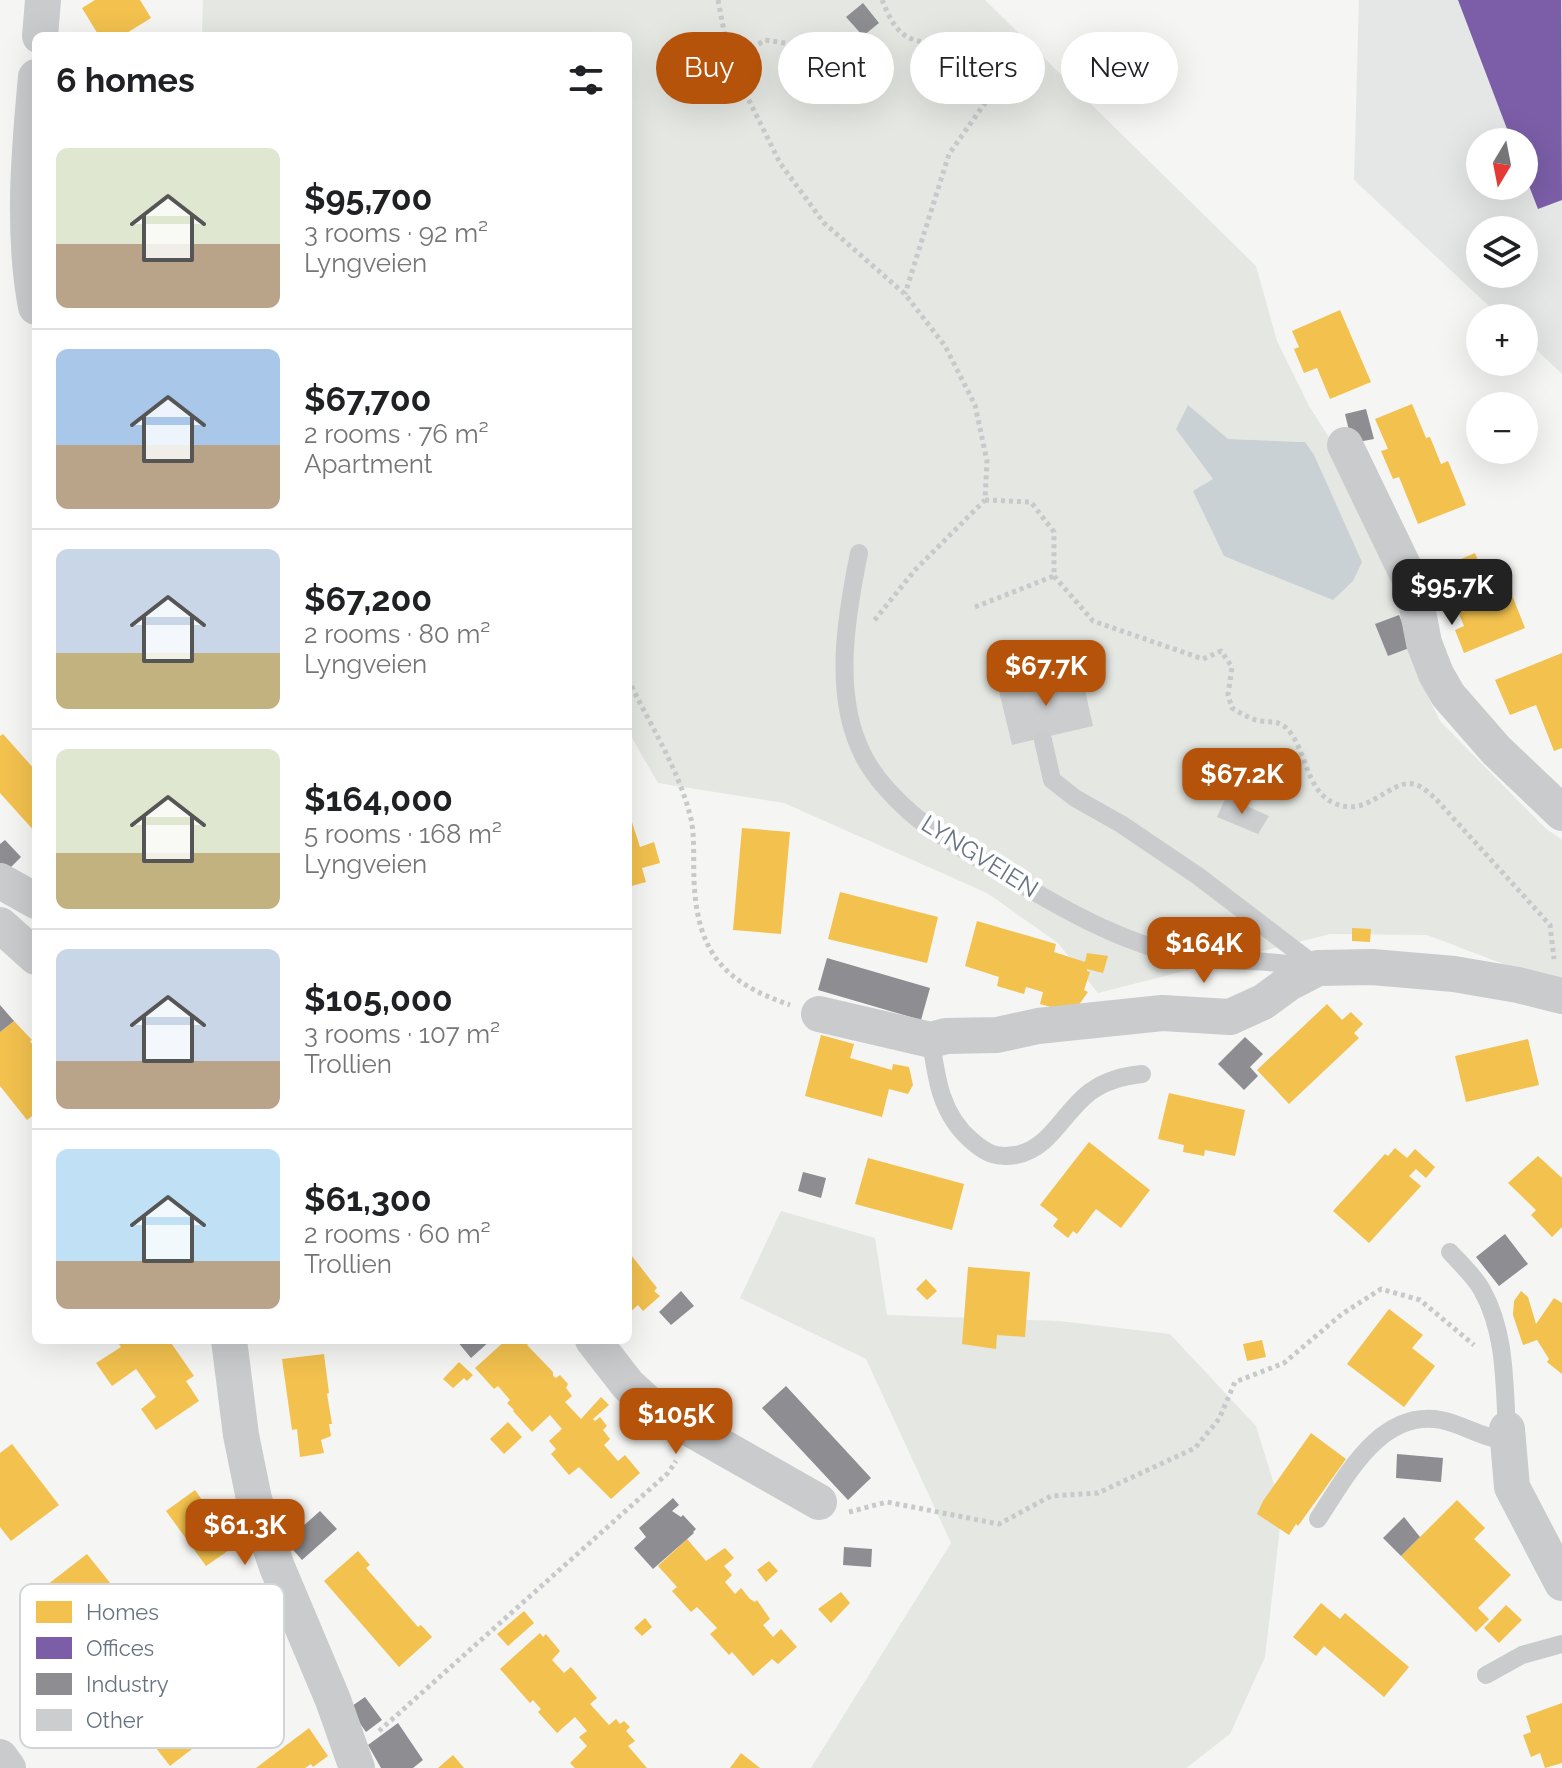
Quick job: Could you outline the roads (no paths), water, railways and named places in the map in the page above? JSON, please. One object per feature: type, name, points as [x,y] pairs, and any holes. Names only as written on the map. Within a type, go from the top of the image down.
[{"type":"street","points":[[40,32],[43,0]]},
{"type":"street","points":[[32,119],[28,235],[32,286]]},
{"type":"street","points":[[1345,445],[1413,586],[1424,643],[1448,695],[1496,750],[1562,813]]},
{"type":"street","points":[[0,881],[32,899]]},
{"type":"street","points":[[0,925],[32,953]]},
{"type":"street","name":"LYNGVEIEN","points":[[819,1014],[931,1040],[946,1036],[997,1035],[1038,1026],[1147,1015],[1230,1017],[1263,1002],[1289,983],[1318,968],[1372,967],[1454,974],[1562,996]]},
{"type":"street","points":[[230,1344],[241,1435],[254,1499],[277,1567],[333,1700],[355,1762]]},
{"type":"street","points":[[596,1344],[628,1385],[652,1407],[819,1502]]},
{"type":"street","points":[[1506,1434],[1512,1487],[1562,1583]]},
{"type":"street","points":[[0,1757],[8,1768]]},
{"type":"lane","name":"LYNGVEIEN","points":[[859,553],[849,603],[846,654],[848,702],[854,732],[864,756],[882,783],[912,814],[956,845],[1085,918],[1169,952],[1194,958],[1318,968]]},
{"type":"lane","points":[[1043,740],[1052,780],[1075,798],[1121,824],[1198,876],[1318,968]]},
{"type":"lane","points":[[931,1040],[936,1081],[953,1122],[987,1153],[1000,1158],[1029,1152],[1048,1139],[1089,1092],[1118,1077],[1142,1074]]},
{"type":"lane","points":[[1318,1519],[1348,1474],[1375,1442],[1403,1423],[1416,1419],[1442,1420],[1495,1439],[1506,1434],[1502,1350],[1493,1316],[1482,1288],[1450,1252]]},
{"type":"lane","points":[[1486,1675],[1522,1655],[1562,1644]]}]
